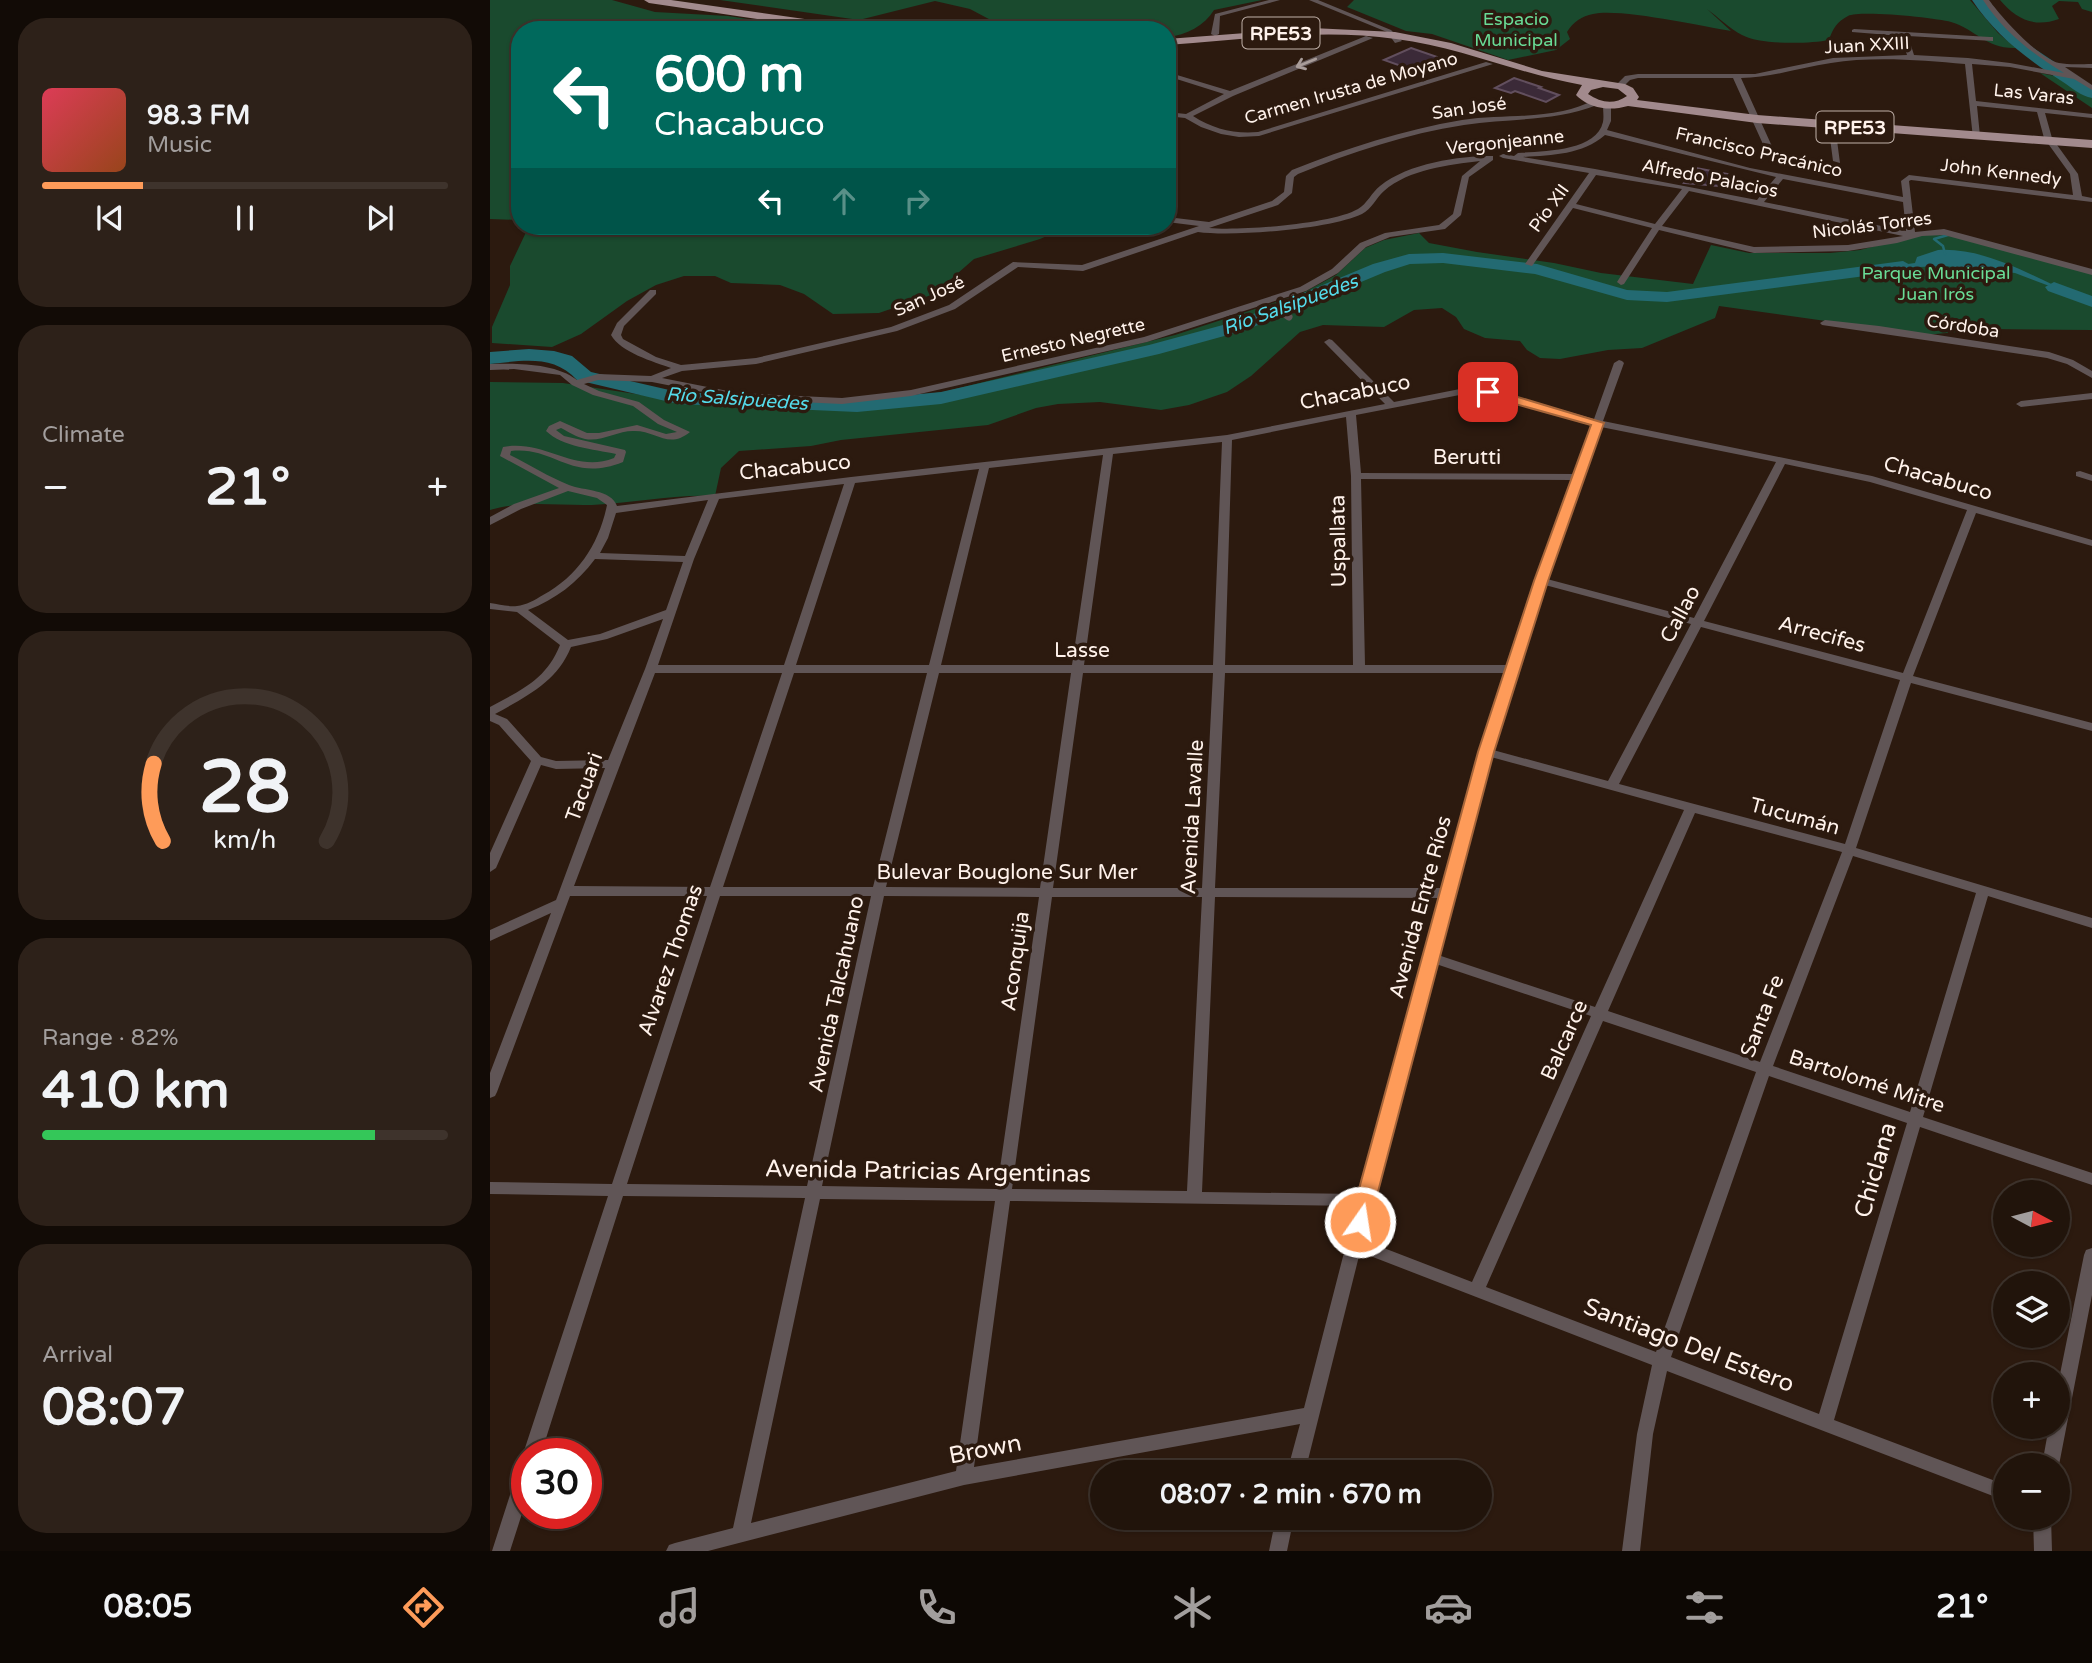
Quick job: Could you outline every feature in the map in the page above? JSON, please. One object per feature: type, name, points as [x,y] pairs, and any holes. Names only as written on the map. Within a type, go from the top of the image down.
[{"type":"main road","points":[[649,0],[795,21]]},
{"type":"main road","points":[[687,0],[830,21]]},
{"type":"main road","name":"RPE53","points":[[1176,43],[1312,31],[1396,38],[1447,45],[1600,104],[1628,100],[1757,118],[2092,145]]},
{"type":"main road","name":"RPE53","points":[[1176,43],[1290,37],[1396,38]]},
{"type":"main road","name":"RPE53","points":[[1494,64],[1598,85],[1619,86],[1628,100]]},
{"type":"main road","points":[[1581,96],[1587,88],[1598,85]]},
{"type":"street","points":[[1215,34],[1217,15],[1278,0]]},
{"type":"street","points":[[1312,0],[1339,8],[1396,38]]},
{"type":"street","points":[[1986,0],[2007,27],[2053,65],[2092,88]]},
{"type":"street","points":[[1854,31],[1990,39]]},
{"type":"street","points":[[1904,34],[1911,57]]},
{"type":"street","points":[[1187,115],[1230,94],[1369,37]]},
{"type":"street","name":"Juan XXIII","points":[[1619,86],[1628,78],[1638,76],[1766,76],[1833,60],[1911,57],[1968,60],[2075,78]]},
{"type":"street","points":[[1968,60],[1976,136]]},
{"type":"street","name":"Carmen Irusta de Moyano","points":[[1176,114],[1187,115],[1209,129],[1246,136],[1303,122],[1494,64]]},
{"type":"street","points":[[2053,65],[2092,66]]},
{"type":"street","points":[[1736,76],[1771,152]]},
{"type":"street","points":[[1176,77],[1230,94]]},
{"type":"street","points":[[1604,132],[1608,119],[1628,100]]},
{"type":"street","name":"Las Varas","points":[[1972,103],[2092,116]]},
{"type":"street","points":[[1600,104],[1608,119]]},
{"type":"street","name":"San José","points":[[652,379],[680,368],[756,361],[894,329],[952,307],[1016,264],[1083,268],[1198,230],[1283,198],[1288,194],[1290,176],[1295,172],[1384,139],[1469,122],[1563,113],[1600,104]]},
{"type":"street","points":[[2040,110],[2048,138],[2074,174],[2078,198]]},
{"type":"street","points":[[1831,125],[1837,161]]},
{"type":"street","name":"Vergonjeanne","points":[[1198,230],[1245,230],[1346,216],[1367,207],[1381,190],[1391,183],[1435,165],[1572,151],[1604,132]]},
{"type":"street","name":"Francisco Pracánico","points":[[1604,132],[1781,176],[1907,200]]},
{"type":"street","name":"Alfredo Palacios","points":[[1503,156],[1687,188],[1911,235]]},
{"type":"street","name":"Ernesto Negrette","points":[[575,383],[598,377],[652,379],[738,396],[842,401],[940,388],[1147,339],[1303,289],[1325,278],[1363,245],[1376,239],[1442,227],[1457,215],[1462,180],[1466,172],[1490,158]]},
{"type":"street","name":"Pío XII","points":[[1529,264],[1595,171]]},
{"type":"street","points":[[1759,203],[1781,176]]},
{"type":"street","name":"John Kennedy","points":[[1907,200],[1906,178],[1913,177],[2092,200]]},
{"type":"street","points":[[1621,282],[1656,228],[1687,188]]},
{"type":"street","points":[[1907,200],[1911,235]]},
{"type":"street","name":"Nicolás Torres","points":[[1572,205],[1709,242],[1765,251],[1848,248],[1911,235],[1953,233],[2092,272]]},
{"type":"street","points":[[1176,220],[1210,225]]},
{"type":"street","points":[[653,292],[620,325],[616,335],[619,341],[653,359],[680,368]]},
{"type":"street","points":[[1276,308],[1289,317]]},
{"type":"street","name":"Córdoba","points":[[1825,323],[1879,328],[2049,355],[2070,362],[2092,375]]},
{"type":"street","points":[[1329,342],[1391,405]]},
{"type":"street","name":"Avenida Entre Ríos","points":[[1299,1460],[1308,1415],[1486,752],[1541,581],[1619,363]]},
{"type":"street","points":[[490,367],[554,370],[596,393],[636,404],[661,422],[685,432],[674,438],[666,438],[637,428],[585,436],[560,424],[552,428],[551,431],[561,438],[621,452],[619,460],[604,467],[563,462],[522,447],[514,447],[504,452],[505,456],[567,488],[601,496],[612,504],[604,539],[593,556],[560,588],[520,609]]},
{"type":"street","name":"Chacabuco","points":[[611,510],[716,495],[1227,438],[1470,390],[1500,395],[1598,423],[1872,479],[2092,543]]},
{"type":"street","points":[[2021,404],[2092,396]]},
{"type":"street","name":"Uspallata","points":[[1351,413],[1356,476],[1359,669]]},
{"type":"street","name":"Avenida Lavalle","points":[[1194,1198],[1227,438]]},
{"type":"street","name":"Aconquija","points":[[964,1477],[1108,452]]},
{"type":"street","name":"Callao","points":[[1612,786],[1782,460]]},
{"type":"street","name":"Avenida Talcahuano","points":[[740,1535],[816,1191],[878,892],[985,465]]},
{"type":"street","points":[[2080,474],[2092,478]]},
{"type":"street","name":"Berutti","points":[[1356,476],[1578,477]]},
{"type":"street","name":"Alvarez Thomas","points":[[537,1438],[615,1190],[717,892],[851,480]]},
{"type":"street","points":[[490,522],[495,511],[567,488]]},
{"type":"street","name":"Tacuari","points":[[490,1092],[651,669],[689,559],[716,495]]},
{"type":"street","name":"Santa Fe","points":[[1631,1551],[1645,1434],[1661,1362],[1765,1070],[1849,850],[1907,677],[1973,507]]},
{"type":"street","points":[[593,556],[689,559]]},
{"type":"street","name":"Arrecifes","points":[[1541,581],[2092,727]]},
{"type":"street","points":[[490,606],[520,609],[566,644],[603,637],[671,612]]},
{"type":"street","points":[[566,644],[555,671],[541,683],[490,714],[503,722],[537,760],[556,765],[613,764]]},
{"type":"street","name":"Lasse","points":[[651,669],[1513,668]]},
{"type":"street","name":"Tucumán","points":[[1486,752],[1849,850],[2092,923]]},
{"type":"street","points":[[490,868],[537,760]]},
{"type":"street","name":"Balcarce","points":[[1476,1289],[1691,808]]},
{"type":"street","name":"Chiclana","points":[[1825,1422],[1983,890]]},
{"type":"street","name":"Bulevar Bouglone Sur Mer","points":[[564,897],[717,892],[1447,893]]},
{"type":"street","points":[[490,936],[564,897]]},
{"type":"street","name":"Bartolomé Mitre","points":[[1430,957],[2092,1179]]},
{"type":"street","name":"Avenida Patricias Argentinas","points":[[490,1188],[1365,1200]]},
{"type":"street","name":"Santiago Del Estero","points":[[1355,1244],[1993,1488]]},
{"type":"street","points":[[2052,1453],[2092,1255]]},
{"type":"street","name":"Brown","points":[[675,1551],[964,1477],[1308,1415]]},
{"type":"street","points":[[501,1551],[511,1520]]},
{"type":"street","points":[[1278,1551],[1282,1530]]},
{"type":"street","points":[[2042,1530],[2043,1551]]},
{"type":"green space","points":[[490,0],[612,0],[655,12],[728,16],[760,21],[511,21],[511,220],[490,219]]},
{"type":"green space","points":[[720,0],[1262,0],[1214,10],[1194,29],[1176,35],[1176,21],[993,21],[970,9],[935,1],[859,20]]},
{"type":"green space","name":"Espacio Municipal","points":[[1354,0],[1970,0],[1998,33],[2016,48],[1989,42],[1951,22],[1882,14],[1848,16],[1836,26],[1829,40],[1797,43],[1760,41],[1738,32],[1707,9],[1731,31],[1640,15],[1593,14],[1572,25],[1567,32],[1570,39],[1556,50],[1508,60],[1432,34],[1406,31],[1347,7]]},
{"type":"green space","points":[[2000,0],[2092,0],[2092,12],[2082,9],[2078,2],[2059,1],[2052,6],[2059,19],[2034,22],[2019,17]]},
{"type":"green space","points":[[2040,73],[2074,80],[2092,92],[2092,108]]},
{"type":"green space","name":"Parque Municipal Juan Irós","points":[[1419,233],[1429,243],[1477,252],[1601,273],[1693,284],[1711,245],[1749,253],[1830,253],[1860,250],[1913,236],[1944,234],[2092,273],[2092,330],[1990,329],[1925,335],[1719,306],[1715,318],[1642,348],[1608,350],[1560,359],[1540,358],[1527,350],[1520,341],[1485,338],[1464,329],[1456,317],[1442,308],[1414,310],[1384,327],[1323,325],[1300,332],[1251,376],[1227,392],[1189,405],[1161,410],[1100,402],[1058,404],[1036,408],[988,425],[841,440],[811,446],[739,451],[721,468],[715,496],[684,496],[592,505],[527,504],[490,510],[490,382],[563,383],[695,403],[790,410],[943,392],[1175,335],[1301,294],[1336,275],[1365,248],[1384,240]]},
{"type":"green space","points":[[525,235],[1049,235],[974,259],[934,294],[879,313],[833,314],[804,294],[780,285],[731,283],[715,276],[684,276],[656,285],[627,301],[581,334],[552,347],[492,343],[492,327],[510,285],[510,266]]},
{"type":"water","points":[[1938,250],[1957,250],[1994,259],[2084,299],[2015,273],[1943,266],[1871,269],[1915,263],[1917,257]]},
{"type":"building","points":[[1411,48],[1446,60],[1418,72],[1384,60]]},
{"type":"building","points":[[1514,78],[1559,95],[1546,102],[1515,91],[1511,93],[1495,88]]},
{"type":"building","points":[[1696,168],[1727,174],[1718,186],[1684,183]]},
{"type":"waterway","name":"Río Salsipuedes","points":[[1979,0],[2015,42],[2092,94]]},
{"type":"waterway","points":[[1945,254],[1943,246],[1934,239],[1948,235]]},
{"type":"waterway","name":"Río Salsipuedes","points":[[490,358],[529,355],[554,357],[565,360],[584,376],[678,398],[857,406],[941,398],[1152,350],[1240,326],[1379,268],[1409,259],[1443,258],[1537,269],[1627,295],[1667,297],[1903,266]]},
{"type":"waterway","name":"Río Salsipuedes","points":[[2054,287],[2092,302]]},
{"type":"route","points":[[1360,1222],[1486,752],[1541,581],[1598,423],[1488,392]]}]
